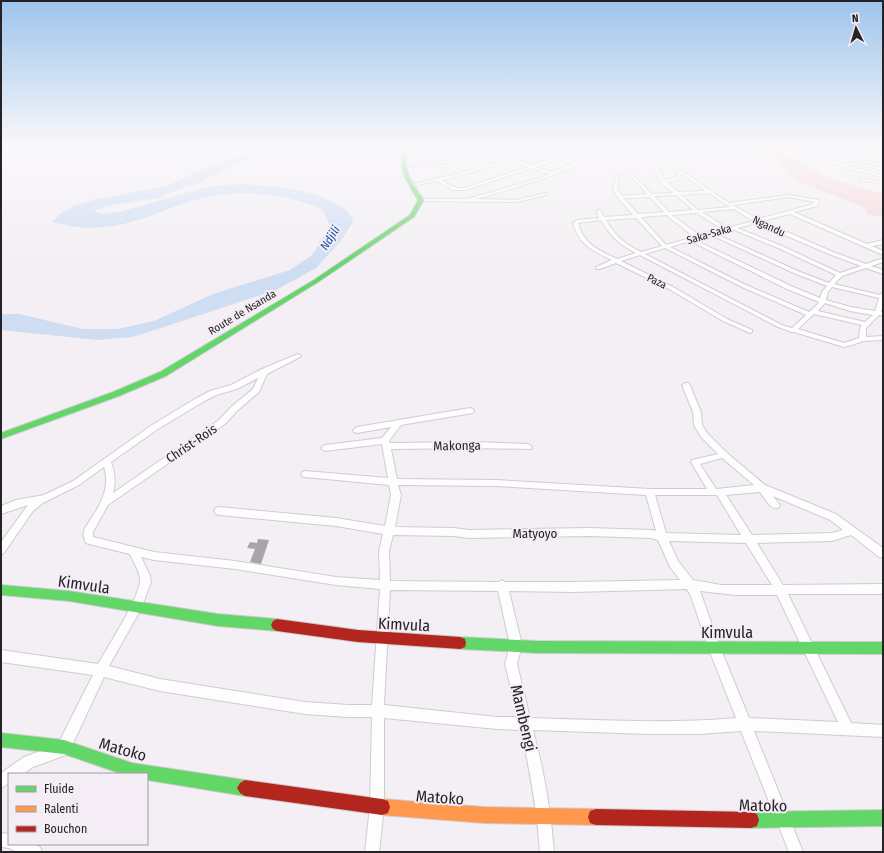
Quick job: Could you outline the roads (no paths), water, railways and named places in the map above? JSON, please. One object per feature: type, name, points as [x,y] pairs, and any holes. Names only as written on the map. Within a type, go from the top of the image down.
[{"type":"street","points":[[414,188],[421,200],[517,201],[544,194]]},
{"type":"street","points":[[451,188],[455,190],[469,188]]},
{"type":"street","points":[[465,201],[511,188]]},
{"type":"street","points":[[615,188],[620,197],[656,238],[666,247],[744,286],[811,314],[866,324]]},
{"type":"street","points":[[643,188],[668,214],[698,237]]},
{"type":"street","points":[[671,188],[697,211],[729,228],[780,247],[840,275]]},
{"type":"street","name":"Ngandu","points":[[704,188],[757,221],[863,266],[883,272]]},
{"type":"street","points":[[620,197],[710,192]]},
{"type":"street","name":"Saka-Saka","points":[[598,268],[615,261],[641,255],[710,233],[815,205],[817,200],[791,196],[728,204]]},
{"type":"street","name":"Route de Nsanda","points":[[1,436],[163,374],[316,281],[395,228],[412,216],[421,200]]},
{"type":"street","points":[[603,220],[734,208]]},
{"type":"street","points":[[598,211],[610,232],[628,247],[792,331],[844,345],[862,339],[883,338]]},
{"type":"street","points":[[790,212],[883,253]]},
{"type":"street","name":"Paza","points":[[603,220],[575,222],[578,233],[590,247],[615,261],[671,288],[719,317],[750,331]]},
{"type":"street","points":[[710,233],[830,286],[882,295],[880,314],[866,324],[862,332],[862,339]]},
{"type":"street","points":[[690,240],[800,293],[842,309],[880,314]]},
{"type":"street","points":[[866,246],[883,242]]},
{"type":"street","points":[[792,331],[822,305],[825,292],[833,281],[840,275],[883,260]]},
{"type":"street","points":[[1,550],[30,508],[76,483],[107,463],[155,427],[198,401],[213,393],[234,388],[265,371],[298,356]]},
{"type":"street","name":"Christ-Rois","points":[[105,503],[222,422],[234,409],[256,390],[265,371]]},
{"type":"street","points":[[686,384],[697,412],[698,425],[704,435],[724,455],[763,488],[775,505]]},
{"type":"street","points":[[357,430],[470,411]]},
{"type":"street","points":[[372,852],[377,807],[378,711],[385,585],[384,551],[390,531],[396,495],[386,443],[399,422]]},
{"type":"street","name":"Makonga","points":[[325,448],[386,443],[528,446]]},
{"type":"street","points":[[724,455],[695,462],[750,539],[780,589],[848,730]]},
{"type":"street","points":[[107,463],[112,476],[105,503],[88,532],[90,540],[154,556],[235,565],[336,581],[385,585],[502,585],[558,587],[690,584],[722,591],[780,589],[883,589]]},
{"type":"street","points":[[305,474],[394,482],[496,483],[650,492],[717,492],[763,488],[824,512],[883,554]]},
{"type":"street","points":[[650,492],[662,537],[674,564],[696,594],[714,647],[782,821],[796,852]]},
{"type":"street","points":[[1,510],[34,499],[46,498]]},
{"type":"street","name":"Matyoyo","points":[[219,511],[322,521],[390,531],[454,532],[469,534],[590,532],[651,534],[662,537],[750,539],[832,537],[852,531]]},
{"type":"street","points":[[13,773],[29,762],[61,750],[64,746],[101,670],[137,606],[146,578],[134,552]]},
{"type":"street","name":"Mambengi","points":[[502,585],[516,645],[511,664],[526,724],[544,815],[547,852]]},
{"type":"street","name":"Kimvula","points":[[1,590],[69,596],[218,620],[300,626],[343,634],[382,638],[537,647],[883,648]]},
{"type":"street","points":[[1,656],[101,670],[160,685],[305,708],[378,711],[497,723],[649,728],[699,728],[744,724],[883,731]]},
{"type":"street","name":"Matoko","points":[[1,740],[64,746],[132,770],[292,796],[377,807],[484,815],[544,815],[782,821],[883,818]]},
{"type":"street","points":[[17,845],[31,852]]},
{"type":"water","name":"Ndjili","points":[[159,188],[184,188],[163,195],[163,197],[106,206],[94,211],[103,214],[119,212],[205,188],[289,188],[317,195],[343,207],[352,217],[353,222],[340,242],[316,268],[276,290],[132,337],[97,340],[1,330],[1,314],[19,314],[83,329],[118,329],[154,321],[213,294],[290,270],[312,255],[318,246],[319,241],[328,233],[329,224],[322,209],[288,198],[252,194],[234,194],[199,199],[121,225],[107,227],[82,228],[52,222],[60,214],[73,206],[97,199]]},
{"type":"waterway","points":[[822,188],[883,210],[880,209]]}]
